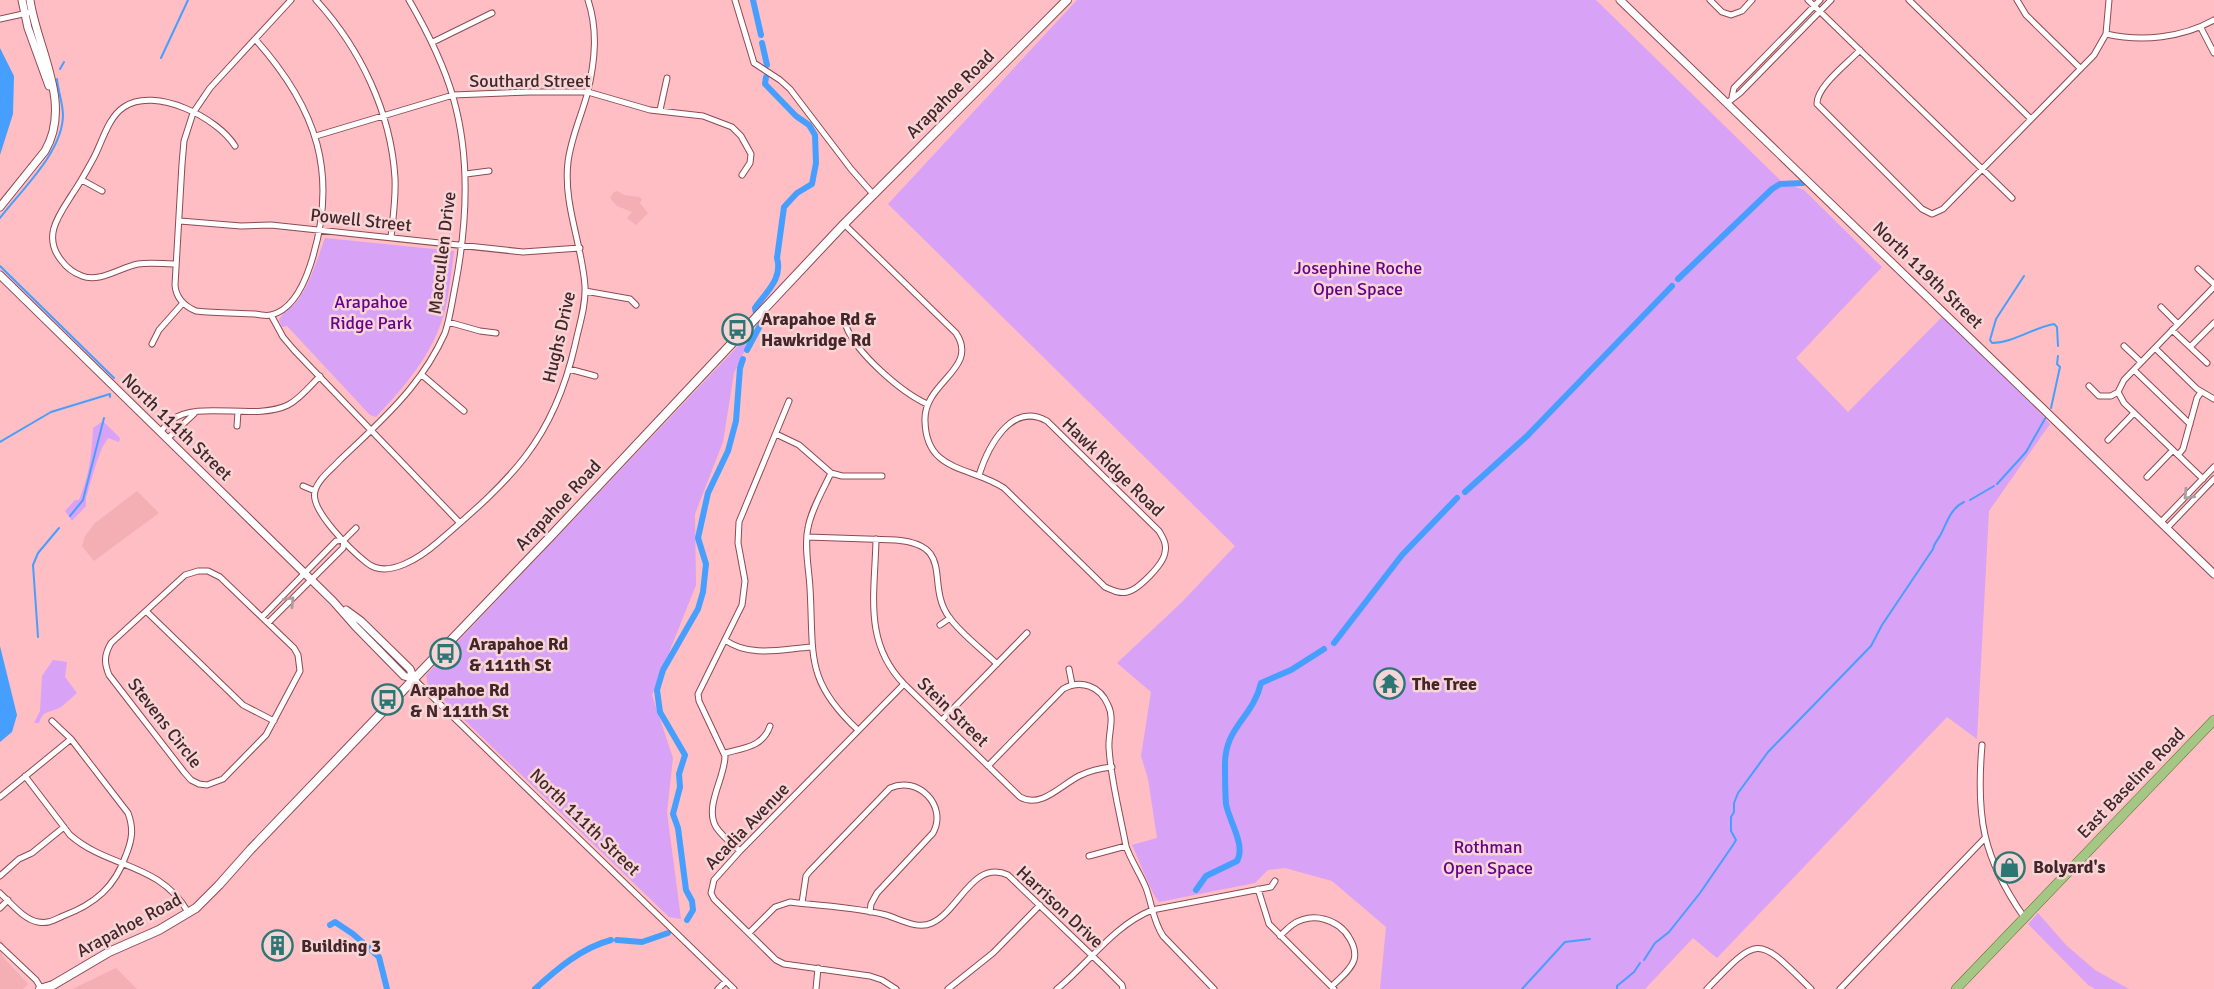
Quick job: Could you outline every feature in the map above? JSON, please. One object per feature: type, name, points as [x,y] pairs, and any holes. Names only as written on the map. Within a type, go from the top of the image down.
[{"type":"main road","name":"Arapahoe Road","points":[[41,989],[53,985],[109,952],[150,935],[197,906],[219,885],[844,224],[1067,0]]},
{"type":"main road","name":"East Baseline Road","points":[[1956,989],[2214,719]]},
{"type":"street","points":[[0,207],[51,141],[56,120],[55,99],[22,0]]},
{"type":"street","points":[[28,12],[30,0]]},
{"type":"street","points":[[255,39],[294,90],[316,136],[323,188],[319,230],[312,259],[298,293],[283,308],[271,315],[196,311],[183,303],[175,291],[184,141],[193,113],[210,88],[255,39],[291,0]]},
{"type":"street","points":[[316,0],[356,53],[373,87],[383,116],[395,176],[391,237]]},
{"type":"street","name":"Maccullen Drive","points":[[315,491],[325,476],[422,375],[448,322],[461,244],[466,173],[453,96],[433,42],[409,0]]},
{"type":"street","name":"Hughs Drive","points":[[315,491],[314,498],[322,518],[373,567],[390,568],[412,560],[434,546],[500,488],[531,451],[555,408],[569,369],[585,291],[580,248],[570,206],[568,165],[588,92],[595,47],[596,31],[588,0]]},
{"type":"street","points":[[736,0],[754,63],[790,89],[873,194]]},
{"type":"street","name":"North 119th Street","points":[[1620,0],[1729,100],[2214,574]]},
{"type":"street","points":[[1710,0],[1722,12],[1731,15],[1742,11],[1752,0]]},
{"type":"street","points":[[1808,0],[2012,198]]},
{"type":"street","points":[[1817,9],[1820,0]]},
{"type":"street","points":[[1729,100],[1734,88],[1817,9],[1831,0]]},
{"type":"street","points":[[1909,0],[2031,119]]},
{"type":"street","points":[[2017,0],[2026,15],[2080,68]]},
{"type":"street","points":[[1860,50],[1821,90],[1816,99],[1820,110],[1922,209],[1932,214],[1943,209],[2094,55],[2106,34],[2109,0]]},
{"type":"street","points":[[0,19],[28,12]]},
{"type":"street","points":[[433,42],[492,13]]},
{"type":"street","points":[[2106,34],[2155,38],[2201,27],[2214,20]]},
{"type":"street","points":[[2201,27],[2214,52]]},
{"type":"street","points":[[660,110],[667,78]]},
{"type":"street","name":"Southard Street","points":[[316,136],[453,96],[588,92],[637,107],[703,116],[732,127],[741,136],[751,154],[750,163],[742,175]]},
{"type":"street","points":[[176,264],[141,263],[100,276],[81,276],[64,264],[53,247],[53,226],[82,180],[113,117],[131,102],[154,99],[166,101],[221,129],[235,146]]},
{"type":"street","points":[[466,173],[489,171]]},
{"type":"street","points":[[82,180],[102,191]]},
{"type":"street","name":"Powell Street","points":[[180,221],[230,226],[271,225],[523,252],[580,248]]},
{"type":"street","points":[[844,224],[956,333],[961,341],[961,360],[935,389],[927,404],[910,396],[900,387],[851,340],[846,327]]},
{"type":"street","points":[[2089,386],[2099,396],[2111,396],[2118,392],[2133,370],[2213,288],[2198,269]]},
{"type":"street","name":"North 111th Street","points":[[0,275],[334,601],[360,621],[410,669],[414,678],[734,989]]},
{"type":"street","points":[[585,291],[630,299],[636,305]]},
{"type":"street","points":[[152,344],[159,330],[183,303]]},
{"type":"street","points":[[2161,307],[2178,324]]},
{"type":"street","points":[[271,315],[283,337],[460,523]]},
{"type":"street","points":[[448,322],[480,331],[496,332]]},
{"type":"street","points":[[2190,347],[2214,323]]},
{"type":"street","points":[[2172,330],[2207,363]]},
{"type":"street","points":[[2124,346],[2141,362]]},
{"type":"street","points":[[2155,348],[2201,392],[2214,399]]},
{"type":"street","points":[[569,369],[596,376]]},
{"type":"street","points":[[2133,370],[2190,424]]},
{"type":"street","points":[[422,375],[464,411]]},
{"type":"street","points":[[160,432],[173,419],[194,414],[208,411],[267,412],[290,404],[320,376]]},
{"type":"street","points":[[2118,392],[2134,413],[2203,479]]},
{"type":"street","points":[[2147,477],[2175,452],[2183,449],[2201,392]]},
{"type":"street","points":[[740,851],[718,829],[713,814],[725,765],[725,753],[698,694],[740,611],[745,581],[738,543],[739,522],[789,401]]},
{"type":"street","name":"Hawk Ridge Road","points":[[927,404],[924,415],[927,439],[942,461],[1004,488],[1105,587],[1117,592],[1128,592],[1140,585],[1164,558],[1165,542],[1159,531],[1047,421],[1035,415],[1025,415],[1015,420],[1002,433],[987,450],[979,475]]},
{"type":"street","points":[[237,412],[237,426]]},
{"type":"street","points":[[2108,440],[2134,413]]},
{"type":"street","points":[[167,439],[194,414]]},
{"type":"street","points":[[776,434],[799,445],[831,473],[882,476]]},
{"type":"street","points":[[2164,525],[2214,467]]},
{"type":"street","points":[[831,473],[810,522],[807,537],[811,647],[817,674],[824,688],[844,717],[858,730]]},
{"type":"street","points":[[2164,525],[2214,479]]},
{"type":"street","points":[[303,486],[315,491]]},
{"type":"street","points":[[262,617],[343,548],[344,540],[356,528]]},
{"type":"street","points":[[807,537],[910,541],[921,545],[929,552],[937,569],[940,597],[950,618],[998,664]]},
{"type":"street","name":"Stein Street","points":[[876,539],[874,624],[876,640],[883,658],[892,673],[1020,797],[1033,802],[1040,800],[1079,776],[1112,767]]},
{"type":"street","name":"Stevens Circle","points":[[204,571],[215,573],[294,648],[300,671],[274,721],[266,735],[223,779],[207,785],[191,780],[109,675],[105,660],[106,651],[111,643],[146,611],[185,575],[204,571]]},
{"type":"street","points":[[268,623],[308,576]]},
{"type":"street","points":[[146,611],[243,705],[274,721]]},
{"type":"street","points":[[940,625],[950,618]]},
{"type":"street","points":[[942,720],[1027,634]]},
{"type":"street","points":[[725,640],[748,651],[811,647]]},
{"type":"street","points":[[1069,669],[1072,684]]},
{"type":"street","name":"Acadia Avenue","points":[[895,989],[870,976],[783,964],[714,899],[711,893],[714,880],[740,851],[904,684]]},
{"type":"street","points":[[988,766],[1063,689],[1072,684],[1086,684],[1096,689],[1107,702],[1112,722],[1109,748],[1126,846],[1146,889],[1156,923],[1163,936],[1214,989]]},
{"type":"street","points":[[0,893],[26,917],[46,924],[94,902],[107,891],[124,863],[133,832],[128,813],[71,738],[52,721]]},
{"type":"street","points":[[725,753],[759,743],[770,726]]},
{"type":"street","points":[[0,797],[71,738]]},
{"type":"street","points":[[1982,744],[1980,806],[1985,838],[1998,876],[2024,916]]},
{"type":"street","points":[[25,776],[70,835],[86,848],[124,863],[167,885],[188,912]]},
{"type":"street","points":[[802,903],[809,872],[890,788],[912,785],[934,804],[938,819],[936,827],[877,893],[870,912]]},
{"type":"street","points":[[0,876],[64,827]]},
{"type":"street","points":[[1840,989],[1985,838]]},
{"type":"street","points":[[1089,856],[1126,846]]},
{"type":"street","name":"Harrison Drive","points":[[749,933],[775,907],[790,902],[884,914],[916,925],[932,923],[978,878],[996,871],[1008,875],[1093,956],[1123,989]]},
{"type":"street","points":[[1057,989],[1129,920],[1152,909],[1271,887],[1275,881]]},
{"type":"street","points":[[1258,889],[1269,925],[1280,936],[1333,988],[1355,957],[1354,948],[1346,932],[1330,919],[1318,918],[1292,924],[1280,936]]},
{"type":"street","points":[[0,908],[8,900]]},
{"type":"street","points":[[948,989],[993,953],[1040,905]]},
{"type":"street","points":[[0,946],[36,980],[41,989]]},
{"type":"street","points":[[1707,989],[1743,952],[1751,948],[1764,948],[1775,954],[1811,989]]},
{"type":"street","points":[[816,989],[818,968]]},
{"type":"street","points":[[718,989],[726,981]]},
{"type":"shaded area","points":[[617,191],[642,199],[640,203],[648,213],[636,225],[627,218],[632,212],[617,206],[610,198]]},
{"type":"shaded area","points":[[137,491],[159,513],[94,561],[82,546],[85,536],[95,523]]},
{"type":"shaded area","points":[[0,939],[4,943],[2,956],[28,984],[23,989],[0,989]]},
{"type":"shaded area","points":[[116,968],[137,989],[72,989]]},
{"type":"green space","points":[[1077,0],[1596,0],[1781,181],[1804,190],[1882,267],[1796,358],[1848,412],[1942,317],[2023,394],[2050,424],[1989,511],[1977,739],[1947,717],[1717,958],[1693,938],[1645,989],[1380,989],[1386,927],[1332,881],[1285,868],[1268,870],[1255,883],[1159,902],[1132,845],[1157,838],[1148,779],[1141,756],[1151,692],[1117,663],[1182,602],[1235,546],[888,204]]},
{"type":"green space","name":"Arapahoe Ridge Park","points":[[325,238],[454,251],[447,301],[437,334],[410,378],[376,417],[370,415],[287,326],[282,327],[279,320],[303,293]]},
{"type":"green space","points":[[756,327],[734,373],[723,442],[695,514],[696,585],[652,695],[673,758],[667,812],[681,919],[669,917],[428,685],[426,675]]},
{"type":"green space","points":[[103,421],[120,438],[119,442],[108,438],[102,448],[86,498],[86,506],[72,521],[65,511],[75,500],[79,500],[89,465],[93,428]]},
{"type":"green space","points":[[53,660],[67,662],[65,677],[77,693],[60,708],[44,714],[39,723],[34,723],[40,711],[42,676]]},
{"type":"green space","points":[[2038,913],[2066,945],[2095,970],[2129,989],[2095,989],[2088,985],[2028,924]]},
{"type":"water","points":[[0,48],[14,76],[13,114],[0,155]]},
{"type":"water","points":[[0,646],[17,715],[12,732],[0,742]]},
{"type":"waterway","points":[[161,58],[188,0]]},
{"type":"waterway","points":[[753,0],[761,35]]},
{"type":"waterway","points":[[762,43],[767,65]]},
{"type":"waterway","points":[[60,69],[64,62]]},
{"type":"waterway","points":[[756,313],[755,308],[778,272],[777,258],[784,207],[797,193],[812,184],[816,163],[815,135],[809,125],[796,116],[765,84],[766,77]]},
{"type":"waterway","points":[[0,218],[39,170],[56,144],[63,116],[57,79]]},
{"type":"waterway","points":[[1678,279],[1772,189],[1780,184],[1803,183]]},
{"type":"waterway","points":[[0,266],[114,378]]},
{"type":"waterway","points":[[2024,276],[1996,319],[1990,340],[1992,343],[2007,341],[2054,324],[2057,327],[2058,346]]},
{"type":"waterway","points":[[1465,492],[1527,436],[1672,286]]},
{"type":"waterway","points":[[747,350],[764,318]]},
{"type":"waterway","points":[[2051,408],[2060,367],[2057,364],[2058,356]]},
{"type":"waterway","points":[[687,920],[693,910],[692,901],[686,890],[678,828],[673,814],[685,755],[660,712],[657,690],[663,670],[698,609],[703,592],[706,564],[698,538],[708,493],[728,451],[736,421],[743,359]]},
{"type":"waterway","points":[[0,442],[51,412],[110,394],[110,397]]},
{"type":"waterway","points":[[1997,484],[2026,452],[2046,417]]},
{"type":"waterway","points":[[70,516],[83,500],[104,418]]},
{"type":"waterway","points":[[1970,500],[1994,486]]},
{"type":"waterway","points":[[1334,643],[1402,555],[1457,498]]},
{"type":"waterway","points":[[1644,960],[1655,943],[1669,932],[1700,893],[1736,840],[1731,831],[1731,817],[1738,793],[1768,752],[1871,646],[1933,549],[1950,516],[1964,502]]},
{"type":"waterway","points":[[38,637],[33,565],[38,553],[59,528]]},
{"type":"waterway","points":[[1196,890],[1206,876],[1237,861],[1239,855],[1240,848],[1225,795],[1226,753],[1234,732],[1252,705],[1261,683],[1291,670],[1324,649]]},
{"type":"waterway","points":[[330,925],[335,922],[379,957],[387,989]]},
{"type":"waterway","points":[[617,940],[642,942],[668,933]]},
{"type":"waterway","points":[[1522,989],[1565,942],[1590,939]]},
{"type":"waterway","points":[[535,989],[580,954],[611,940]]},
{"type":"waterway","points":[[1617,989],[1640,963]]},
{"type":"place","name":"Arapahoe Rd & Hawkridge Rd","points":[[738,329]]},
{"type":"place","name":"Arapahoe Rd & 111th St","points":[[446,654]]},
{"type":"place","name":"The Tree","points":[[1389,684]]},
{"type":"place","name":"Arapahoe Rd & N 111th St","points":[[387,700]]},
{"type":"place","name":"Bolyard's","points":[[2010,867]]},
{"type":"place","name":"Building 3","points":[[278,946]]},
{"type":"park label","name":"Josephine Roche Open Space","points":[[1358,278]]},
{"type":"park label","name":"Rothman Open Space","points":[[1488,857]]}]
